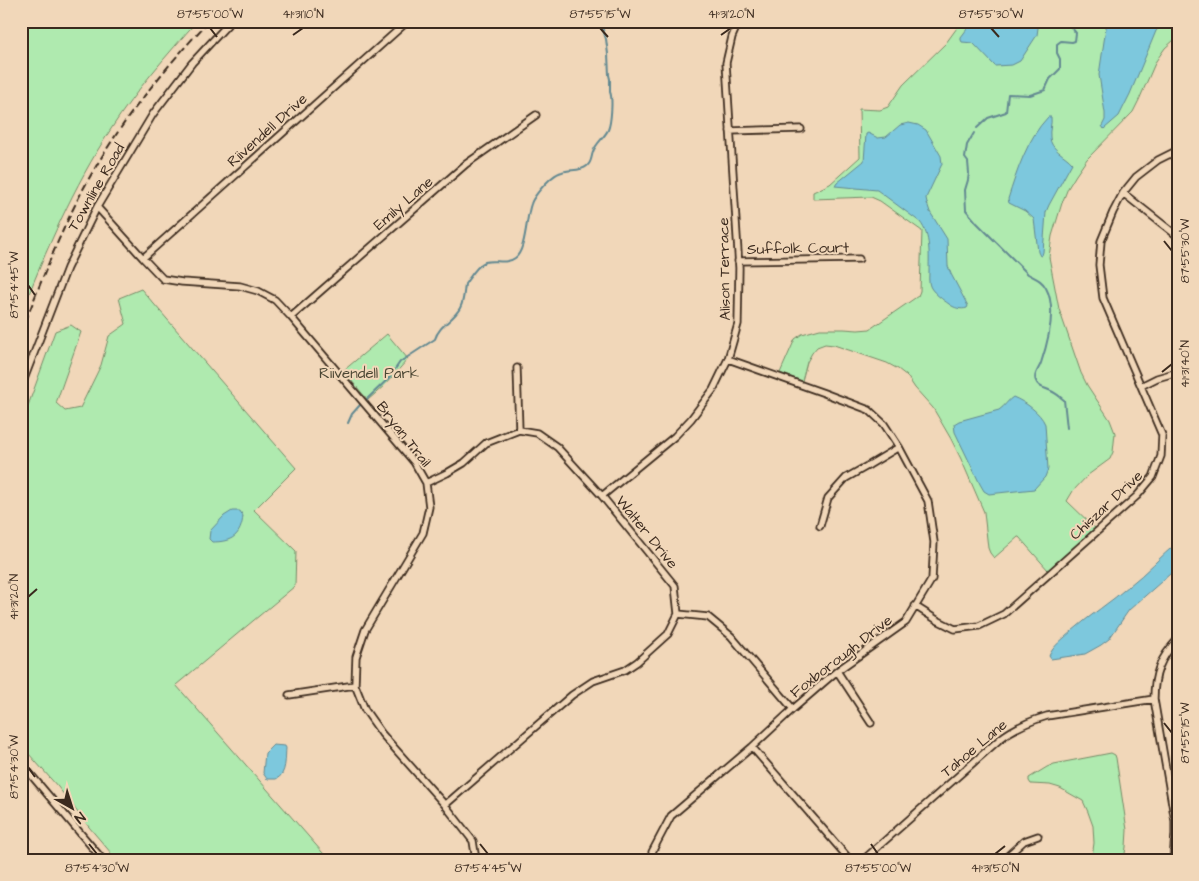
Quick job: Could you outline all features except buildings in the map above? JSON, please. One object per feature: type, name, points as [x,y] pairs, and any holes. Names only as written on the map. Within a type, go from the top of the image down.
[{"type":"street","name":"Townline Road","points":[[21,387],[67,268],[97,207],[153,114],[192,63],[231,21]]},
{"type":"street","name":"Riivendell Drive","points":[[143,258],[408,21]]},
{"type":"street","name":"Alison Terrace","points":[[602,496],[675,436],[691,419],[713,390],[728,359],[738,324],[738,262],[726,63],[732,37],[739,21]]},
{"type":"street","name":"Emily Lane","points":[[291,317],[466,164],[536,115]]},
{"type":"street","points":[[730,131],[801,129]]},
{"type":"street","name":"Chiszar Drive","points":[[916,606],[955,629],[978,626],[1004,614],[1137,496],[1153,477],[1161,456],[1162,435],[1103,298],[1099,265],[1101,241],[1123,193],[1136,177],[1158,160],[1178,150]]},
{"type":"street","points":[[1123,193],[1175,234]]},
{"type":"street","name":"Bryan Trail","points":[[97,207],[163,279],[240,286],[258,291],[275,300],[414,462],[426,483],[429,507],[423,534],[365,630],[356,656],[355,685],[365,710],[382,734],[445,805],[473,841],[476,860]]},
{"type":"street","name":"Suffolk Court","points":[[738,262],[859,259]]},
{"type":"street","name":"Foxborough Drive","points":[[655,860],[652,852],[671,816],[752,748],[792,709],[837,671],[906,622],[932,579],[934,542],[928,501],[899,447],[884,424],[869,410],[824,392],[728,359]]},
{"type":"street","points":[[426,483],[464,463],[486,443],[519,430],[517,368]]},
{"type":"street","points":[[1141,386],[1157,378],[1178,372]]},
{"type":"street","name":"Walter Drive","points":[[519,430],[537,433],[557,447],[602,496],[674,586],[678,614]]},
{"type":"street","points":[[820,526],[828,498],[846,478],[899,447]]},
{"type":"street","points":[[445,805],[572,695],[593,681],[625,670],[637,662],[668,634],[678,614],[708,617],[731,636],[792,709]]},
{"type":"street","points":[[1173,860],[1175,821],[1154,699],[1154,686],[1156,674],[1163,656],[1178,639]]},
{"type":"street","points":[[837,671],[871,723]]},
{"type":"street","points":[[289,695],[355,685]]},
{"type":"street","name":"Tahoe Lane","points":[[864,860],[1000,739],[1017,727],[1047,716],[1154,699]]},
{"type":"street","points":[[752,748],[850,860]]},
{"type":"street","points":[[21,763],[103,860]]},
{"type":"street","points":[[1003,860],[1024,841],[1038,836]]},
{"type":"street","points":[[21,858],[25,860]]},
{"type":"green space","points":[[21,21],[197,21],[141,87],[97,151],[61,219],[21,314]]},
{"type":"green space","points":[[962,21],[1178,21],[1178,39],[1165,48],[1156,61],[1133,112],[1087,159],[1068,188],[1052,236],[1049,257],[1059,309],[1081,373],[1110,420],[1115,433],[1113,452],[1110,459],[1088,475],[1073,491],[1067,501],[1095,528],[1048,570],[1019,537],[994,558],[990,553],[984,512],[951,439],[933,408],[907,376],[898,369],[887,363],[834,345],[825,344],[817,347],[812,353],[807,362],[802,381],[780,373],[795,339],[802,334],[820,329],[870,329],[918,296],[920,291],[922,231],[880,201],[871,197],[813,199],[813,192],[830,184],[860,157],[859,109],[880,110],[888,107],[903,85],[946,43]]},
{"type":"green space","points":[[141,289],[296,468],[254,510],[296,551],[295,586],[176,685],[329,860],[117,860],[21,745],[21,425],[55,331],[71,325],[81,332],[56,403],[65,411],[80,408],[101,365],[109,336],[126,324],[119,298]]},
{"type":"green space","name":"Riivendell Park","points":[[387,334],[408,359],[385,385],[368,400],[343,371]]},
{"type":"green space","points":[[1111,753],[1116,758],[1127,830],[1124,860],[1090,860],[1094,843],[1093,826],[1083,801],[1060,788],[1050,785],[1031,784],[1029,778],[1054,764]]},
{"type":"water","points":[[973,21],[1039,21],[1037,35],[1020,61],[1012,65],[995,66],[973,43],[962,42],[961,40],[961,37]]},
{"type":"water","points":[[1107,21],[1162,21],[1119,116],[1104,129],[1102,126],[1105,120],[1105,113],[1099,75]]},
{"type":"water","points":[[1048,117],[1051,117],[1051,142],[1055,149],[1072,163],[1046,212],[1043,252],[1040,256],[1034,219],[1025,211],[1009,203],[1008,199],[1028,145]]},
{"type":"water","points":[[909,123],[918,125],[926,130],[941,156],[942,164],[926,198],[930,212],[947,239],[948,266],[968,306],[967,308],[953,307],[931,288],[929,284],[928,239],[920,222],[877,190],[835,186],[864,161],[866,134],[868,133],[878,138],[886,137],[900,125]]},
{"type":"water","points":[[1013,397],[1032,408],[1040,415],[1045,424],[1048,469],[1045,477],[1034,489],[989,494],[984,491],[980,484],[955,432],[954,424],[999,410]]},
{"type":"water","points":[[232,511],[240,511],[243,516],[238,533],[225,541],[212,542],[209,539],[210,531],[224,516]]},
{"type":"water","points":[[1178,542],[1178,567],[1129,610],[1109,639],[1085,654],[1051,659],[1049,656],[1051,652],[1062,640],[1115,598]]},
{"type":"water","points":[[273,745],[285,746],[285,765],[280,777],[267,779],[263,773],[265,753]]},
{"type":"waterway","points":[[367,399],[389,378],[400,362],[435,339],[440,330],[460,308],[465,284],[479,266],[489,261],[504,262],[512,260],[519,254],[524,241],[532,202],[546,183],[559,173],[581,169],[590,163],[594,149],[608,130],[611,111],[608,54],[606,39],[600,21]]},
{"type":"waterway","points":[[977,128],[988,118],[1006,112],[1008,94],[1030,95],[1045,90],[1050,79],[1060,69],[1057,44],[1061,41],[1075,41],[1076,33],[1066,21]]},
{"type":"waterway","points":[[974,133],[967,145],[965,158],[968,162],[969,173],[965,190],[966,210],[1028,274],[1040,281],[1046,288],[1051,305],[1049,335],[1035,379],[1040,386],[1055,393],[1064,400],[1067,428]]},
{"type":"waterway","points":[[348,423],[352,414],[360,405]]},
{"type":"railway","points":[[21,333],[68,219],[89,178],[136,107],[171,63],[209,21]]}]
